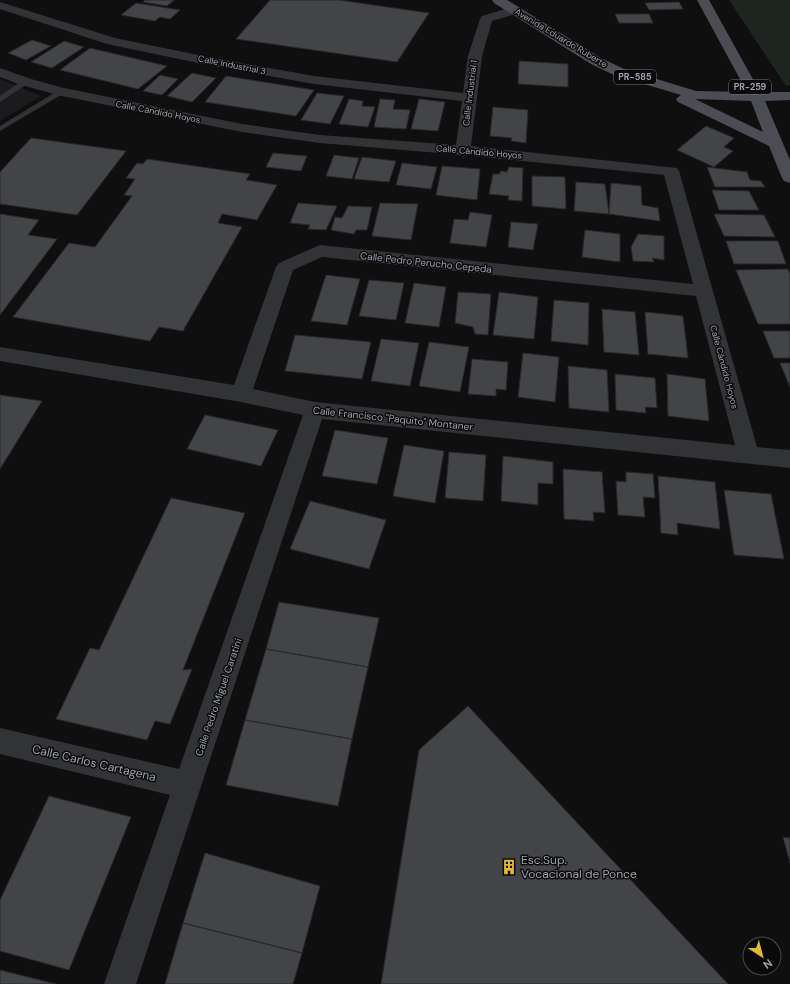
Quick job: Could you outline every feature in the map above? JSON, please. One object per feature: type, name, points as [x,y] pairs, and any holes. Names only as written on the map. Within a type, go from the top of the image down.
[{"type":"main road","name":"Avenida Eduardo Ruberte","points":[[498,0],[573,47],[619,72],[695,95],[730,98],[790,96]]},
{"type":"main road","name":"PR-259","points":[[703,0],[756,97],[790,178]]},
{"type":"main road","points":[[619,72],[729,120],[776,144]]},
{"type":"street","name":"Calle Industrial 3","points":[[3,4],[112,41],[208,61],[314,80],[469,98]]},
{"type":"street","name":"Calle Industrial 1","points":[[463,150],[475,56],[486,19],[515,10]]},
{"type":"street","name":"Calle Cándido Hoyos","points":[[0,72],[26,82],[62,92],[242,128],[320,139],[463,150],[670,171],[748,454]]},
{"type":"street","name":"Calle Pedro Perucho Cepeda","points":[[241,394],[285,267],[320,250],[703,291]]},
{"type":"street","name":"Calle Francisco \"Paquito\" Montaner","points":[[0,354],[241,394],[315,410],[790,459]]},
{"type":"street","name":"Calle Pedro Miguel Caratini","points":[[120,984],[315,410]]},
{"type":"street","name":"Calle Carlos Cartagena","points":[[0,741],[188,785]]},
{"type":"lane","points":[[0,100],[26,82]]},
{"type":"lane","points":[[0,129],[62,92]]},
{"type":"shaded area","points":[[729,0],[790,0],[790,85],[786,86]]},
{"type":"shaded area","points":[[0,79],[41,96],[0,121]]},
{"type":"building","points":[[145,0],[174,0],[167,6],[143,2]]},
{"type":"building","points":[[270,0],[339,0],[429,13],[397,62],[236,39]]},
{"type":"building","points":[[679,2],[683,9],[649,10],[645,3]]},
{"type":"building","points":[[136,3],[180,10],[170,19],[160,17],[155,21],[121,15]]},
{"type":"building","points":[[615,14],[649,14],[653,23],[619,23]]},
{"type":"building","points":[[32,40],[51,46],[26,60],[8,53]]},
{"type":"building","points":[[64,41],[84,47],[52,68],[31,62]]},
{"type":"building","points":[[90,48],[167,66],[138,89],[60,70]]},
{"type":"building","points":[[519,61],[568,64],[568,87],[518,84]]},
{"type":"building","points":[[192,73],[216,78],[192,102],[167,96]]},
{"type":"building","points":[[160,75],[178,79],[162,95],[143,91]]},
{"type":"building","points":[[226,76],[314,90],[296,116],[205,102]]},
{"type":"building","points":[[317,93],[344,96],[330,124],[301,120]]},
{"type":"building","points":[[349,99],[363,101],[362,106],[375,107],[368,127],[339,124]]},
{"type":"building","points":[[380,99],[395,100],[393,109],[410,110],[406,129],[374,127]]},
{"type":"building","points":[[419,99],[445,102],[438,131],[411,129]]},
{"type":"building","points":[[493,107],[528,110],[526,143],[511,141],[512,138],[490,136]]},
{"type":"building","points":[[706,126],[734,138],[724,147],[733,151],[714,167],[677,150]]},
{"type":"building","points":[[31,138],[126,151],[77,215],[0,204],[0,172]]},
{"type":"building","points":[[273,153],[307,156],[301,171],[266,167]]},
{"type":"building","points":[[334,155],[359,158],[352,179],[326,176]]},
{"type":"building","points":[[362,157],[396,161],[389,182],[354,179]]},
{"type":"building","points":[[147,159],[250,174],[246,180],[277,185],[257,220],[222,214],[218,223],[242,227],[183,331],[159,327],[150,341],[13,317],[69,243],[95,247],[132,196],[124,195],[135,179],[126,178],[137,163],[143,164]]},
{"type":"building","points":[[402,163],[437,167],[431,189],[396,185]]},
{"type":"building","points":[[442,166],[480,169],[477,200],[436,195]]},
{"type":"building","points":[[509,167],[523,168],[522,201],[508,200],[509,196],[489,194],[493,174],[500,174],[500,171],[507,172]]},
{"type":"building","points":[[707,167],[747,172],[750,180],[761,181],[765,187],[715,187]]},
{"type":"building","points":[[532,176],[565,177],[566,209],[532,206]]},
{"type":"building","points":[[576,182],[605,184],[609,214],[574,211]]},
{"type":"building","points":[[611,183],[641,186],[642,205],[658,208],[660,221],[609,214]]},
{"type":"building","points":[[712,190],[749,191],[759,210],[719,210]]},
{"type":"building","points":[[298,203],[337,206],[326,230],[308,229],[310,225],[290,223]]},
{"type":"building","points":[[380,203],[418,204],[411,240],[372,236]]},
{"type":"building","points":[[348,206],[372,207],[367,230],[356,230],[354,234],[331,230],[335,217],[342,218]]},
{"type":"building","points":[[470,212],[492,215],[486,247],[450,243],[454,219],[468,220]]},
{"type":"building","points":[[0,214],[39,220],[28,235],[57,239],[0,315]]},
{"type":"building","points":[[714,214],[764,215],[775,237],[724,236]]},
{"type":"building","points":[[511,222],[538,224],[533,250],[508,247]]},
{"type":"building","points":[[585,230],[620,234],[620,262],[582,257]]},
{"type":"building","points":[[638,234],[664,236],[664,260],[652,258],[654,262],[633,261],[631,247]]},
{"type":"building","points":[[726,241],[778,241],[786,264],[734,264]]},
{"type":"building","points":[[788,269],[790,274],[790,324],[758,324],[736,270]]},
{"type":"building","points":[[326,275],[360,279],[347,325],[311,321]]},
{"type":"building","points":[[369,280],[404,283],[396,320],[359,316]]},
{"type":"building","points":[[414,283],[446,287],[439,327],[405,323]]},
{"type":"building","points":[[458,292],[491,294],[488,335],[475,334],[473,327],[455,323]]},
{"type":"building","points":[[499,292],[538,297],[534,339],[493,335]]},
{"type":"building","points":[[554,300],[589,303],[588,345],[551,341]]},
{"type":"building","points":[[602,309],[635,312],[639,355],[604,352]]},
{"type":"building","points":[[645,312],[683,316],[688,358],[648,354]]},
{"type":"building","points":[[763,331],[790,331],[790,358],[774,358]]},
{"type":"building","points":[[295,335],[371,342],[362,379],[285,371]]},
{"type":"building","points":[[381,339],[419,343],[410,386],[371,381]]},
{"type":"building","points":[[429,342],[469,347],[460,392],[419,386]]},
{"type":"building","points":[[523,353],[559,357],[555,402],[518,397]]},
{"type":"building","points":[[472,359],[508,362],[506,390],[496,389],[496,396],[468,394]]},
{"type":"building","points":[[780,363],[790,363],[790,387]]},
{"type":"building","points":[[568,366],[607,370],[609,412],[569,408]]},
{"type":"building","points":[[615,374],[655,378],[657,408],[645,407],[646,413],[616,410]]},
{"type":"building","points":[[667,374],[705,379],[709,421],[668,416]]},
{"type":"building","points":[[0,395],[42,401],[0,469]]},
{"type":"building","points":[[205,415],[278,430],[261,466],[187,449]]},
{"type":"building","points":[[335,430],[388,438],[377,484],[322,476]]},
{"type":"building","points":[[404,445],[444,451],[435,503],[393,496]]},
{"type":"building","points":[[449,452],[486,455],[483,501],[445,498]]},
{"type":"building","points":[[503,456],[553,462],[553,484],[538,483],[538,505],[501,501]]},
{"type":"building","points":[[563,469],[602,472],[605,513],[593,512],[594,521],[564,519]]},
{"type":"building","points":[[626,472],[653,474],[655,498],[643,497],[645,517],[618,515],[616,481],[626,482]]},
{"type":"building","points":[[658,476],[715,482],[720,529],[677,523],[678,535],[661,533]]},
{"type":"building","points":[[724,490],[771,494],[784,559],[734,555]]},
{"type":"building","points":[[171,498],[245,513],[183,670],[192,669],[170,724],[155,721],[147,740],[56,719],[90,648],[99,650]]},
{"type":"building","points":[[310,501],[386,520],[369,569],[290,549]]},
{"type":"building","points":[[279,602],[379,618],[368,667],[266,649]]},
{"type":"building","points":[[266,649],[368,667],[352,739],[245,720]]},
{"type":"building","name":"Esc.Sup. Vocacional de Ponce","points":[[468,706],[728,984],[381,984],[419,750]]},
{"type":"building","points":[[245,720],[352,739],[338,806],[226,785]]},
{"type":"building","points":[[49,796],[131,817],[69,970],[0,951],[0,900]]},
{"type":"building","points":[[783,837],[790,838],[790,863]]},
{"type":"building","points":[[205,853],[320,886],[302,953],[183,923]]},
{"type":"building","points":[[183,923],[302,953],[293,984],[165,984]]},
{"type":"building","points":[[0,970],[56,984],[0,984]]},
{"type":"place","name":"Esc.Sup. Vocacional de Ponce","points":[[509,867]]}]
